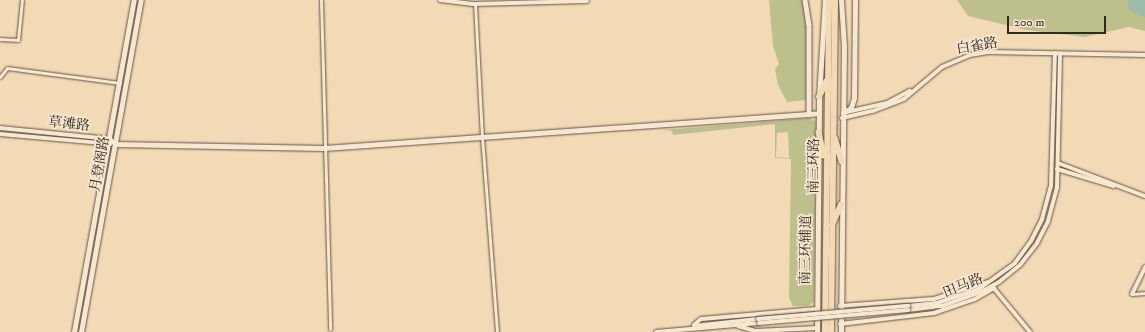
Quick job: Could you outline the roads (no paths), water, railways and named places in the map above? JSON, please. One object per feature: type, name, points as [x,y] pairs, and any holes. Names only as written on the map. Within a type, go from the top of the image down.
[{"type":"highway","name":"南三环路","points":[[825,332],[829,0]]},
{"type":"highway","name":"南三环路","points":[[831,332],[835,0]]},
{"type":"highway","points":[[819,98],[828,78]]},
{"type":"highway","points":[[819,132],[826,164]]},
{"type":"highway","points":[[833,132],[842,161]]},
{"type":"highway","points":[[832,227],[842,205]]},
{"type":"main road","name":"月登阁路","points":[[74,332],[134,0]]},
{"type":"main road","name":"月登阁路","points":[[81,332],[141,0]]},
{"type":"main road","points":[[806,0],[809,24],[809,112]]},
{"type":"main road","name":"南三环辅道","points":[[817,330],[819,98],[825,0]]},
{"type":"main road","points":[[841,0],[843,115],[840,306],[841,332]]},
{"type":"main road","points":[[843,115],[851,108],[854,98],[855,0]]},
{"type":"main road","points":[[115,144],[324,148],[809,112],[819,113]]},
{"type":"street","points":[[0,39],[18,40],[22,0]]},
{"type":"street","points":[[320,0],[330,330]]},
{"type":"street","points":[[440,0],[475,4],[587,1]]},
{"type":"street","points":[[475,4],[482,137],[497,332]]},
{"type":"street","name":"白雀路","points":[[843,115],[887,106],[904,99],[942,67],[970,55],[990,52],[1145,55]]},
{"type":"street","name":"田马路","points":[[908,308],[956,298],[994,280],[1015,263],[1032,241],[1042,219],[1052,186],[1055,53]]},
{"type":"street","name":"田马路","points":[[688,329],[694,325],[942,306],[993,287],[1020,265],[1037,243],[1048,221],[1057,188],[1060,54]]},
{"type":"street","points":[[0,78],[7,68],[120,82]]},
{"type":"street","name":"草滩路","points":[[0,128],[109,142]]},
{"type":"street","name":"草滩路","points":[[0,134],[109,142]]},
{"type":"street","points":[[109,142],[115,144]]},
{"type":"street","points":[[1053,162],[1127,190]]},
{"type":"street","points":[[1053,167],[1145,196]]},
{"type":"street","points":[[1132,294],[1145,268]]},
{"type":"street","points":[[840,306],[934,299],[994,280]]},
{"type":"street","points":[[840,324],[934,312],[975,299],[993,287],[1030,332]]},
{"type":"street","points":[[1132,294],[1145,293]]},
{"type":"street","points":[[694,325],[700,319],[817,309]]},
{"type":"street","name":"田马路","points":[[656,332],[738,326],[758,321]]},
{"type":"street","points":[[738,326],[756,331],[817,330]]}]
